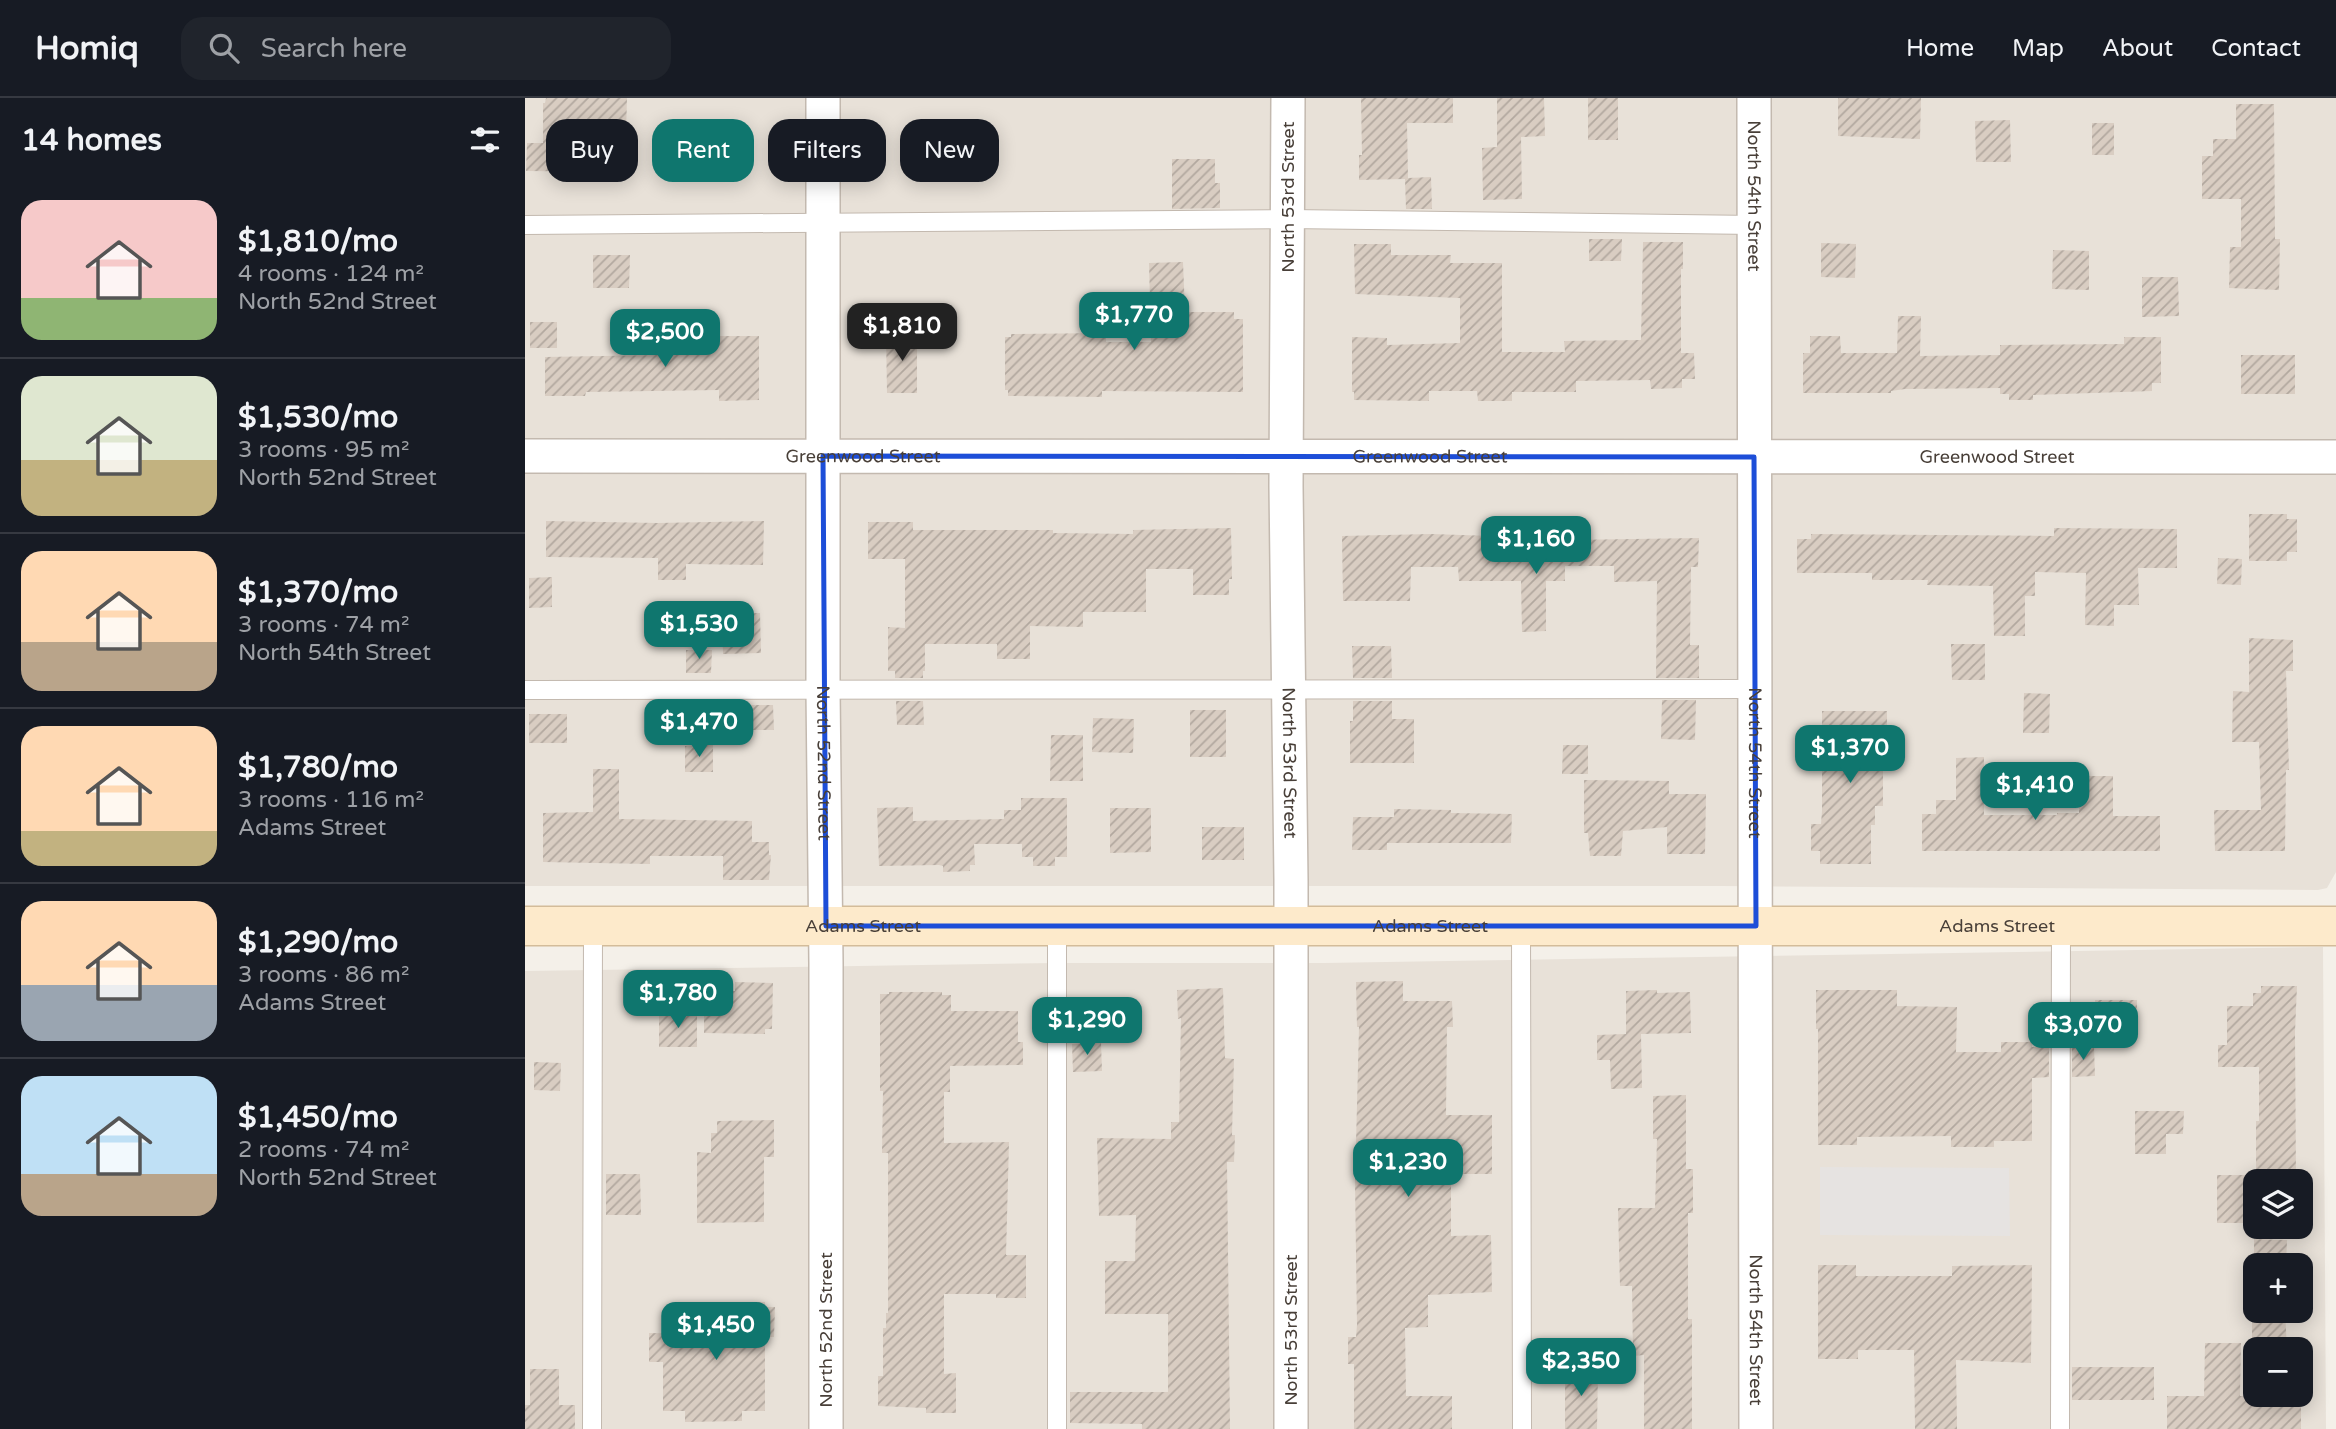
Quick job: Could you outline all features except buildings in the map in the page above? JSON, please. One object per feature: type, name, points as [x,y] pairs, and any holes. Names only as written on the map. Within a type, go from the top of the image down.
[{"type":"main road","name":"Adams Street","points":[[525,926],[2336,926]]},
{"type":"street","name":"North 52nd Street","points":[[823,98],[826,1429]]},
{"type":"street","name":"North 53rd Street","points":[[1288,98],[1291,1429]]},
{"type":"street","name":"North 54th Street","points":[[1754,98],[1756,1429]]},
{"type":"street","name":"Greenwood Street","points":[[525,456],[2336,457]]},
{"type":"lane","points":[[525,225],[1289,219],[1755,225]]},
{"type":"lane","points":[[525,690],[1755,690]]},
{"type":"lane","points":[[592,1429],[593,926]]},
{"type":"lane","points":[[1057,926],[1057,1429]]},
{"type":"lane","points":[[1521,926],[1522,1429]]},
{"type":"lane","points":[[2060,1429],[2061,927]]},
{"type":"highlighted area","points":[[823,456],[1754,457],[1756,926],[826,926]]},
{"type":"shaded area","points":[[525,98],[2336,98],[2336,872],[2327,888],[525,886]]},
{"type":"shaded area","points":[[2323,947],[2326,1429],[525,1429],[525,971],[1057,963],[1324,963]]},
{"type":"shaded area","points":[[1820,1167],[2009,1168],[2010,1236],[1820,1235]]}]
